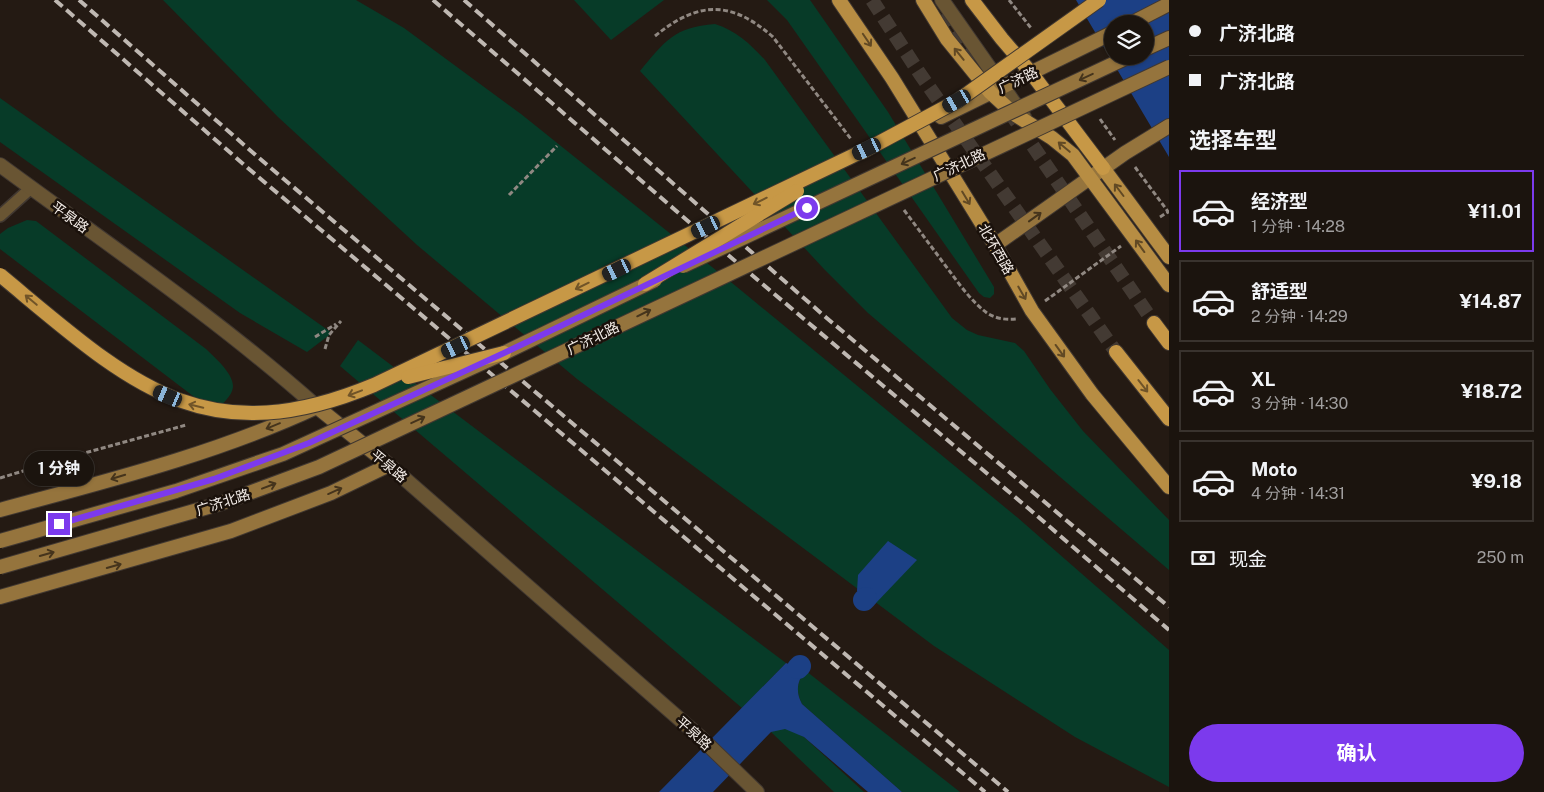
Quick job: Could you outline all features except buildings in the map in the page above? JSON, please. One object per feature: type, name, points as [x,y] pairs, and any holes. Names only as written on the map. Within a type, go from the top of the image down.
[{"type":"highway","points":[[972,0],[1032,74],[1103,168]]},
{"type":"highway","points":[[645,284],[867,149],[963,96],[1099,0]]},
{"type":"highway","points":[[0,275],[92,350],[153,390],[193,405],[236,413],[279,412],[338,400],[374,385],[867,149]]},
{"type":"highway","points":[[1154,323],[1169,343]]},
{"type":"highway","points":[[1116,352],[1169,419]]},
{"type":"highway","points":[[374,385],[504,353]]},
{"type":"main road","name":"北环西路","points":[[839,0],[922,126],[995,245],[1032,311],[1092,394],[1169,487]]},
{"type":"main road","points":[[923,0],[947,39],[996,90],[1014,114],[1063,145],[1073,155],[1169,286]]},
{"type":"main road","points":[[1148,15],[1169,4]]},
{"type":"main road","name":"广济路","points":[[922,126],[1032,74],[1104,36]]},
{"type":"main road","points":[[1154,45],[1169,38]]},
{"type":"main road","name":"广济北路","points":[[0,541],[166,493],[259,463],[335,431],[504,353],[645,284],[1111,65]]},
{"type":"main road","name":"广济北路","points":[[0,567],[222,503],[319,467],[1169,67]]},
{"type":"main road","points":[[995,245],[1103,168],[1169,126]]},
{"type":"main road","points":[[1103,168],[1169,257]]},
{"type":"main road","points":[[0,510],[183,458],[256,433],[317,407]]},
{"type":"main road","name":"平泉路","points":[[317,407],[389,465]]},
{"type":"main road","points":[[0,597],[118,565],[240,528],[331,493],[389,465]]},
{"type":"street","points":[[942,0],[996,90]]},
{"type":"street","name":"平泉路","points":[[0,165],[168,288],[292,384],[317,407]]},
{"type":"street","name":"平泉路","points":[[389,465],[700,737],[757,792]]},
{"type":"lane","points":[[0,216],[31,188]]},
{"type":"path","points":[[509,195],[557,146]]},
{"type":"path","points":[[1146,227],[1168,212]]},
{"type":"path","points":[[1032,311],[1133,237]]},
{"type":"path","points":[[315,337],[341,321],[330,335],[324,349]]},
{"type":"path","points":[[0,478],[186,425]]},
{"type":"green space","points":[[163,0],[356,0],[404,28],[521,114],[737,287],[1018,518],[1169,650],[1169,787],[1075,737],[934,646],[577,379],[417,245],[278,117]]},
{"type":"green space","points":[[574,0],[664,0],[611,40]]},
{"type":"green space","points":[[767,0],[810,0],[888,112],[994,287],[994,294],[990,298],[984,297],[979,293],[787,20]]},
{"type":"green space","points":[[715,24],[730,30],[743,39],[765,60],[952,318],[967,330],[978,335],[1015,343],[1024,351],[1050,389],[1083,431],[1169,520],[1169,570],[868,313],[824,269],[640,71],[656,51],[672,37],[690,28]]},
{"type":"green space","points":[[0,98],[332,333],[307,352],[240,313],[0,142]]},
{"type":"green space","points":[[27,220],[36,221],[206,349],[225,368],[232,380],[232,391],[227,400],[214,412],[0,249],[0,234],[8,228]]},
{"type":"green space","points":[[358,340],[786,663],[742,708],[340,366]]},
{"type":"green space","points":[[806,671],[960,792],[902,792],[802,704],[798,687],[800,679]]},
{"type":"green space","points":[[778,729],[790,729],[804,737],[864,792],[834,792],[771,732]]},
{"type":"water","points":[[1076,0],[1169,0],[1169,157],[1115,65],[1154,65],[1154,15],[1104,15],[1104,47]]},
{"type":"water","points":[[888,541],[917,560],[875,604],[857,591],[858,575]]},
{"type":"water","points":[[786,663],[806,671],[800,679],[798,687],[802,704],[902,792],[868,792],[804,737],[785,729],[771,732],[713,792],[659,792]]},
{"type":"tunnel","points":[[872,0],[920,74],[1116,352]]},
{"type":"tunnel","points":[[944,13],[993,87]]},
{"type":"tunnel","points":[[1009,111],[1154,323]]},
{"type":"railway","points":[[55,0],[249,169],[985,792]]},
{"type":"railway","points":[[79,0],[259,158],[1008,792]]},
{"type":"railway","points":[[433,0],[689,222],[1028,508],[1169,630]]},
{"type":"railway","points":[[464,0],[822,314],[1169,607]]},
{"type":"route","points":[[59,524],[214,479],[309,443],[504,353],[807,208]]}]
